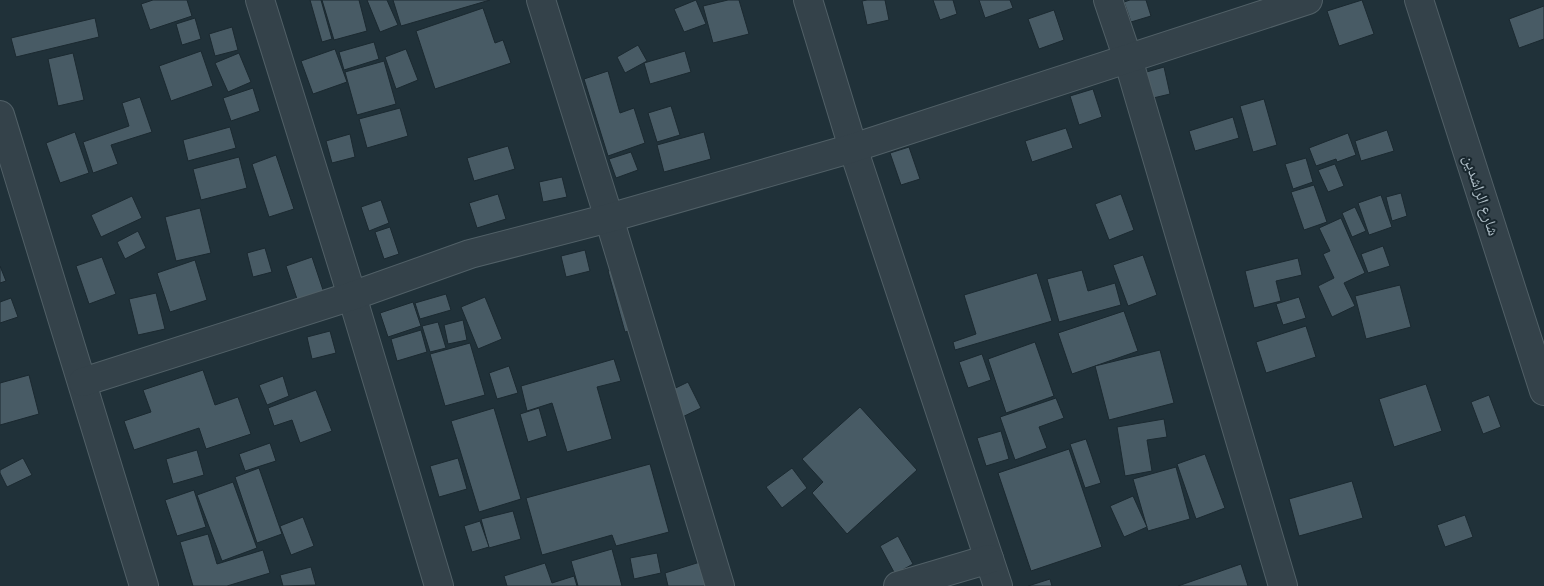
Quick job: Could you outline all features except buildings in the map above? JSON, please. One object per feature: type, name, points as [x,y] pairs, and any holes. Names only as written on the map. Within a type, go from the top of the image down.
[{"type":"street","points":[[260,0],[352,296],[439,586]]},
{"type":"street","points":[[541,0],[720,586]]},
{"type":"street","points":[[808,0],[853,148],[998,586]]},
{"type":"street","points":[[1108,0],[1128,59],[1282,586]]},
{"type":"street","points":[[83,382],[352,296],[470,254],[609,218],[853,148],[1308,0]]},
{"type":"street","name":"شارع الراشدين","points":[[1419,0],[1544,391]]},
{"type":"street","points":[[0,114],[144,586]]},
{"type":"street","points":[[898,586],[989,559]]}]
